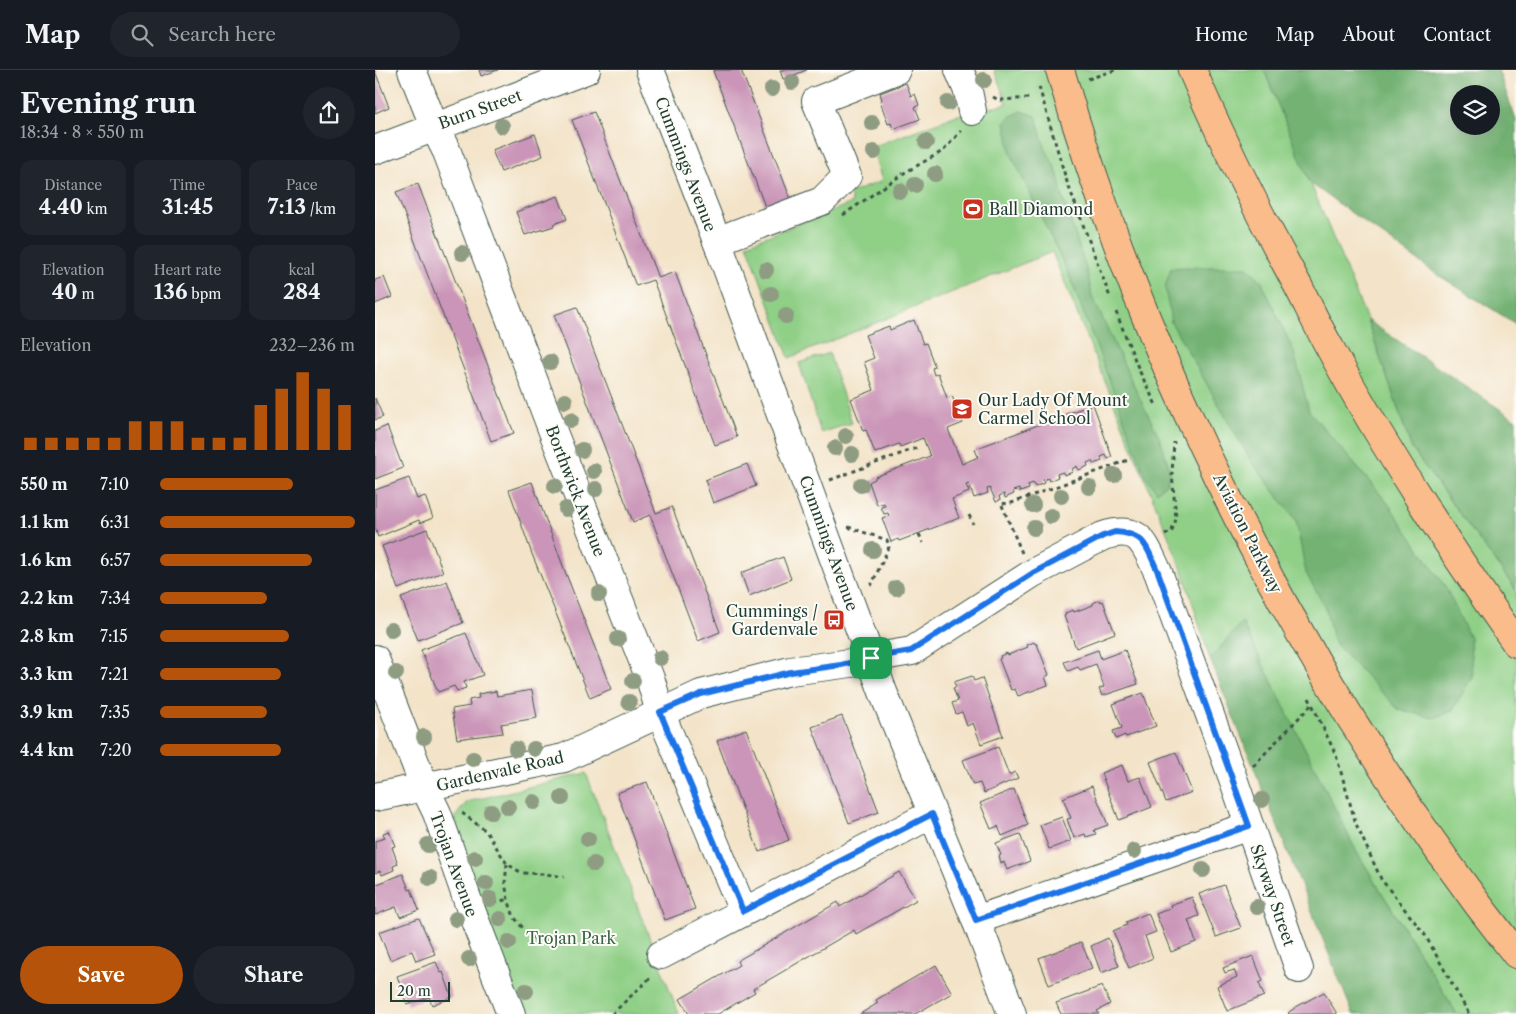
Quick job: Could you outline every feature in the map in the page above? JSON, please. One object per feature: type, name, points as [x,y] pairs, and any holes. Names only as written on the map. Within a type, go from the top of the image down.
[{"type":"main road","name":"Aviation Parkway","points":[[1060,70],[1081,142],[1145,313],[1193,424],[1260,559],[1318,663],[1383,768],[1451,869],[1516,954]]},
{"type":"main road","points":[[1192,70],[1213,120],[1261,218],[1330,349],[1438,529],[1516,643]]},
{"type":"main road","points":[[1207,70],[1213,120]]},
{"type":"street","name":"Borthwick Avenue","points":[[412,70],[434,126],[447,152],[555,437],[651,681],[660,712],[743,911]]},
{"type":"street","name":"Burn Street","points":[[375,150],[434,126],[586,70]]},
{"type":"street","name":"Cummings Avenue","points":[[650,70],[717,241],[883,692],[976,920],[1010,1013]]},
{"type":"street","points":[[717,241],[822,201],[847,176],[816,101],[896,70]]},
{"type":"street","name":"Gardenvale Road","points":[[375,797],[564,758],[701,694],[791,672],[911,651],[1033,573],[1109,534],[1115,532],[1127,533],[1136,535],[1143,540]]},
{"type":"street","name":"Skyway Street","points":[[1143,540],[1158,572],[1235,784],[1299,969]]},
{"type":"street","name":"Trojan Avenue","points":[[375,659],[425,788],[437,813],[511,1014]]},
{"type":"street","points":[[661,955],[932,814]]},
{"type":"street","points":[[976,920],[1249,826]]},
{"type":"path","points":[[1088,79],[1115,70]]},
{"type":"path","points":[[966,91],[991,107],[999,100]]},
{"type":"path","points":[[966,91],[989,95],[999,100],[1029,98]]},
{"type":"path","points":[[839,217],[943,150],[965,125],[966,91]]},
{"type":"path","points":[[1143,540],[1164,536],[1172,531],[1175,526],[1176,511],[1172,473],[1174,441]]},
{"type":"path","points":[[809,489],[919,447]]},
{"type":"path","points":[[1033,573],[1024,558],[1001,503],[1009,504],[1131,458]]},
{"type":"path","points":[[969,515],[973,524]]},
{"type":"path","points":[[848,527],[887,540],[889,546],[871,586]]},
{"type":"path","points":[[919,534],[923,544]]},
{"type":"path","points":[[1235,784],[1312,704]]},
{"type":"path","points":[[437,813],[461,812],[486,831],[507,864],[522,873],[564,877]]},
{"type":"path","points":[[507,864],[505,883],[514,917],[530,937],[550,941]]},
{"type":"path","points":[[612,1014],[653,976],[661,955]]},
{"type":"green space","points":[[994,70],[1264,70],[1367,320],[1412,449],[1516,590],[1516,1014],[1457,1014],[1356,851],[1242,623],[1210,659],[1183,572],[1052,252],[789,358],[747,244],[852,203],[850,193],[882,181],[872,147],[954,116],[1007,104]]},
{"type":"green space","points":[[1264,70],[1498,70],[1516,120],[1516,324],[1435,273],[1310,183]]},
{"type":"green space","points":[[1022,111],[1036,116],[1045,147],[1057,173],[1088,275],[1092,296],[1159,436],[1170,470],[1167,483],[1157,492],[1146,477],[1069,275],[1011,154],[1005,122],[1009,117]]},
{"type":"green space","points":[[1247,267],[1261,280],[1294,352],[1309,411],[1387,502],[1445,586],[1470,638],[1472,677],[1452,711],[1433,718],[1398,709],[1334,643],[1325,607],[1306,573],[1296,520],[1251,461],[1171,322],[1165,287],[1171,268]]},
{"type":"green space","points":[[1367,320],[1516,420],[1516,590],[1412,449]]},
{"type":"green space","points":[[829,353],[852,423],[821,433],[799,363]]},
{"type":"green space","points":[[1242,622],[1356,851],[1457,1014],[1353,1014],[1210,659]]},
{"type":"green space","name":"Trojan Park","points":[[586,773],[679,1014],[521,1014],[450,823],[467,802]]},
{"type":"building","points":[[479,70],[498,70],[481,76]]},
{"type":"building","points":[[741,70],[791,200],[766,209],[713,71]]},
{"type":"building","points":[[780,70],[807,70],[783,79]]},
{"type":"building","points":[[375,71],[389,107],[375,113]]},
{"type":"building","points":[[906,83],[911,96],[915,94],[919,105],[915,107],[920,119],[893,129],[891,123],[888,124],[880,101],[882,100],[880,93]]},
{"type":"building","points":[[594,112],[658,278],[675,272],[737,437],[715,445],[653,280],[636,286],[572,120]]},
{"type":"building","points":[[535,134],[543,156],[501,172],[492,150]]},
{"type":"building","points":[[418,184],[514,433],[491,441],[396,192]]},
{"type":"building","points":[[558,196],[567,219],[554,224],[554,226],[525,235],[516,212]]},
{"type":"building","points":[[384,277],[392,297],[375,304],[375,280]]},
{"type":"building","points":[[577,307],[656,513],[672,507],[720,632],[698,641],[650,515],[633,522],[554,315]]},
{"type":"building","points":[[914,320],[923,344],[926,343],[935,367],[932,368],[934,375],[938,373],[947,398],[952,396],[963,423],[948,429],[962,464],[978,457],[975,449],[1093,404],[1112,457],[1108,459],[1106,455],[1101,457],[1102,461],[1093,464],[1092,461],[1087,463],[1088,466],[1079,470],[1077,466],[1072,469],[1073,472],[1064,475],[1063,472],[1057,474],[1058,477],[1049,481],[1048,478],[1043,480],[1044,483],[1035,487],[1033,483],[1028,485],[1029,489],[1020,492],[1019,489],[1013,491],[1014,494],[1005,498],[1004,494],[999,496],[1000,500],[996,502],[990,488],[987,489],[988,493],[974,498],[969,484],[966,485],[969,492],[952,499],[959,518],[899,541],[898,539],[891,542],[882,518],[889,516],[888,513],[884,514],[881,507],[885,506],[884,503],[877,505],[869,482],[875,479],[875,477],[930,456],[923,438],[900,447],[899,444],[875,453],[866,430],[863,431],[851,399],[874,390],[864,362],[874,358],[865,335],[889,326],[890,330]]},
{"type":"building","points":[[375,398],[383,417],[375,420]]},
{"type":"building","points":[[387,426],[403,468],[375,479],[375,431]]},
{"type":"building","points":[[747,464],[756,486],[713,503],[705,480]]},
{"type":"building","points":[[409,478],[417,499],[425,496],[433,518],[420,523],[419,520],[378,537],[375,528],[375,490]]},
{"type":"building","points":[[532,482],[611,689],[590,698],[532,554],[509,490]]},
{"type":"building","points":[[427,529],[443,572],[398,589],[382,546]]},
{"type":"building","points":[[783,557],[791,579],[749,596],[741,573]]},
{"type":"building","points":[[447,581],[463,623],[418,640],[401,598]]},
{"type":"building","points":[[1100,600],[1101,602],[1103,601],[1115,633],[1076,648],[1064,616],[1066,615],[1065,613],[1073,610],[1074,612],[1093,605],[1093,603]]},
{"type":"building","points":[[466,633],[483,675],[464,682],[466,688],[457,691],[454,686],[438,692],[421,650]]},
{"type":"building","points":[[1034,642],[1037,644],[1049,675],[1045,677],[1048,685],[1018,696],[1015,689],[1011,690],[999,659],[1001,658],[1000,656],[1028,647],[1027,645]]},
{"type":"building","points":[[1098,650],[1101,659],[1125,650],[1138,684],[1102,696],[1099,689],[1104,687],[1096,664],[1080,670],[1078,667],[1068,671],[1064,662]]},
{"type":"building","points":[[972,676],[974,681],[982,678],[1003,736],[981,744],[973,723],[967,726],[962,712],[956,714],[952,703],[958,701],[953,688],[956,687],[954,682]]},
{"type":"building","points":[[532,690],[537,718],[501,724],[503,733],[457,739],[452,709],[470,706],[469,700],[479,698],[478,694],[496,691],[497,696]]},
{"type":"building","points":[[1143,693],[1156,726],[1116,739],[1113,731],[1122,728],[1113,704]]},
{"type":"building","points":[[842,716],[879,812],[849,823],[812,727]]},
{"type":"building","points":[[746,729],[789,840],[759,852],[717,741]]},
{"type":"building","points":[[998,747],[1009,775],[1015,772],[1018,778],[984,793],[980,783],[973,785],[963,760]]},
{"type":"building","points":[[1176,752],[1192,792],[1166,802],[1150,762]]},
{"type":"building","points":[[1122,765],[1128,781],[1140,777],[1152,807],[1119,820],[1101,773]]},
{"type":"building","points":[[647,782],[695,909],[665,920],[617,793]]},
{"type":"building","points":[[1092,786],[1108,825],[1094,830],[1096,834],[1086,837],[1085,834],[1074,838],[1067,819],[1071,818],[1063,798]]},
{"type":"building","points":[[1014,789],[1028,825],[1002,836],[998,826],[991,829],[980,803]]},
{"type":"building","points":[[1062,817],[1071,841],[1049,849],[1040,825]]},
{"type":"building","points":[[389,831],[395,846],[392,847],[398,864],[393,866],[394,870],[382,875],[380,871],[375,873],[375,841],[385,838],[383,833]]},
{"type":"building","points":[[1020,834],[1030,861],[1007,870],[1004,862],[1001,863],[999,856],[1001,855],[996,843]]},
{"type":"building","points":[[899,872],[916,900],[856,934],[854,930],[753,989],[755,992],[718,1014],[689,1014],[680,999],[739,965],[737,961],[838,902],[840,907]]},
{"type":"building","points":[[403,874],[419,910],[400,917],[396,907],[375,915],[375,885]]},
{"type":"building","points":[[1224,885],[1241,928],[1216,937],[1199,894]]},
{"type":"building","points":[[1192,897],[1199,916],[1188,920],[1196,942],[1171,952],[1156,914],[1171,908],[1170,905]]},
{"type":"building","points":[[1148,913],[1156,932],[1145,936],[1153,958],[1129,968],[1113,931],[1127,925],[1126,922]]},
{"type":"building","points":[[419,918],[435,954],[416,961],[412,951],[390,960],[379,932]]},
{"type":"building","points":[[1108,938],[1119,966],[1101,973],[1091,946]]},
{"type":"building","points":[[1081,942],[1092,968],[1049,985],[1039,958]]},
{"type":"building","points":[[1253,956],[1263,981],[1259,983],[1264,996],[1227,1011],[1217,986],[1237,977],[1234,970],[1225,973],[1223,968]]},
{"type":"building","points":[[436,962],[441,973],[443,972],[452,997],[432,1005],[429,997],[407,1005],[397,976]]},
{"type":"building","points":[[936,965],[952,993],[915,1014],[860,1014],[878,1003],[876,1000]]},
{"type":"building","points":[[1102,986],[1110,1004],[1097,1011],[1099,1014],[1061,1014],[1056,1003]]},
{"type":"building","points":[[1324,992],[1337,1014],[1288,1013],[1296,1007]]},
{"type":"place","name":"Ball Diamond","points":[[973,209]]},
{"type":"place","name":"Our Lady Of Mount Carmel School","points":[[962,409]]},
{"type":"place","name":"Cummings / Gardenvale","points":[[834,620]]},
{"type":"route","points":[[1115,532],[1136,535],[1143,540],[1158,572],[1249,826],[976,920],[932,814],[743,911],[660,712],[701,694],[791,672],[871,658],[911,651],[1033,573],[1103,536],[1115,532]]}]
